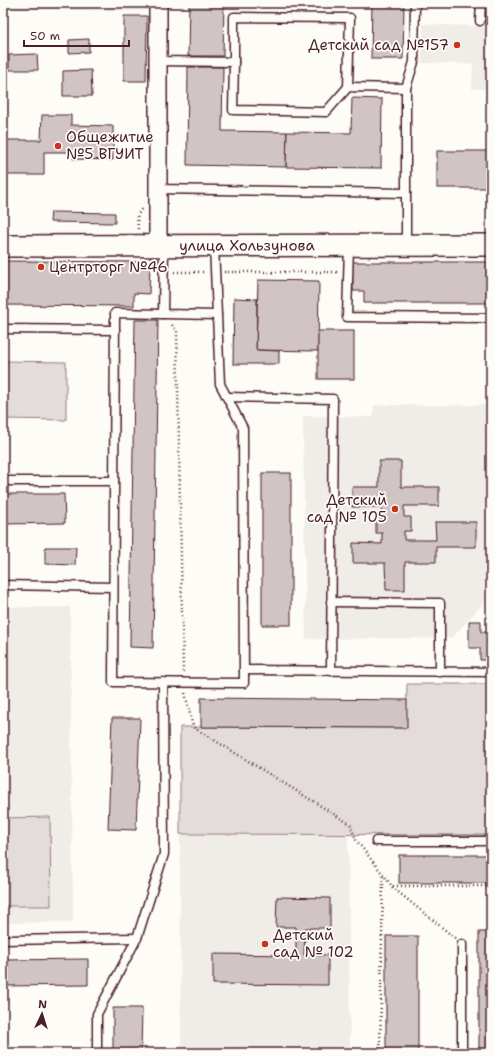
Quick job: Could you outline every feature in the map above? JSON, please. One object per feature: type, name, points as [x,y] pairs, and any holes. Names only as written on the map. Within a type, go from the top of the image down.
[{"type":"street","points":[[158,3],[158,189],[161,246]]},
{"type":"street","name":"улица Хользунова","points":[[3,246],[491,245]]},
{"type":"lane","points":[[406,245],[406,88],[414,62],[415,3]]},
{"type":"lane","points":[[480,21],[481,3]]},
{"type":"lane","points":[[234,17],[350,18],[348,87],[326,112],[233,110],[234,62],[234,17]]},
{"type":"lane","points":[[158,61],[234,62]]},
{"type":"lane","points":[[348,87],[406,88]]},
{"type":"lane","points":[[158,189],[406,193]]},
{"type":"lane","points":[[214,245],[220,384],[243,428],[244,683],[112,682],[115,313],[217,315]]},
{"type":"lane","points":[[349,245],[347,317],[491,318]]},
{"type":"lane","points":[[161,246],[164,272],[163,314]]},
{"type":"lane","points":[[3,328],[115,330]]},
{"type":"lane","points":[[227,397],[333,398],[331,671]]},
{"type":"lane","points":[[3,481],[114,480]]},
{"type":"lane","points":[[3,585],[113,586]]},
{"type":"lane","points":[[332,602],[440,603],[440,672]]},
{"type":"lane","points":[[244,670],[491,672]]},
{"type":"lane","points":[[97,1053],[97,1014],[137,938],[164,854],[163,682]]},
{"type":"lane","points":[[376,841],[491,841]]},
{"type":"lane","points":[[3,940],[137,938]]},
{"type":"lane","points":[[462,944],[462,1053]]},
{"type":"path","points":[[164,272],[348,272]]},
{"type":"path","points":[[163,314],[177,330],[183,682],[193,727],[350,824],[356,840],[392,886],[462,944]]},
{"type":"path","points":[[380,1053],[383,875]]},
{"type":"path","points":[[392,886],[491,886]]},
{"type":"shaded area","points":[[3,3],[150,3],[147,11],[3,9]]},
{"type":"shaded area","name":"Детский сад №157","points":[[491,11],[491,89],[472,89],[473,64],[422,63],[423,24],[487,27],[487,14]]},
{"type":"shaded area","points":[[3,361],[66,362],[66,420],[3,419]]},
{"type":"shaded area","name":"Детский сад № 105","points":[[374,405],[488,405],[485,601],[452,638],[306,639],[303,416],[373,417]]},
{"type":"shaded area","points":[[3,607],[70,607],[73,922],[3,923]]},
{"type":"shaded area","points":[[407,684],[491,684],[491,835],[180,834],[180,727],[406,728]]},
{"type":"shaded area","points":[[50,817],[51,906],[3,906],[3,818]]},
{"type":"shaded area","name":"Детский сад № 102","points":[[180,834],[348,835],[350,1053],[181,1053]]},
{"type":"building","points":[[189,3],[224,3],[223,56],[188,56]]},
{"type":"building","points":[[372,3],[404,3],[403,59],[371,59]]},
{"type":"building","points":[[124,16],[147,16],[146,81],[124,81]]},
{"type":"building","points":[[89,39],[89,52],[69,53],[69,40]]},
{"type":"building","points":[[37,54],[38,70],[9,70],[9,55]]},
{"type":"building","points":[[188,67],[223,67],[222,131],[287,132],[286,167],[187,165]]},
{"type":"building","points":[[91,70],[92,96],[63,96],[63,71]]},
{"type":"building","points":[[352,98],[382,99],[381,168],[286,167],[287,132],[351,133]]},
{"type":"building","name":"Общежитие №5 ВГУИТ","points":[[42,115],[71,115],[71,125],[113,126],[113,160],[73,159],[73,152],[44,152],[44,175],[7,175],[7,164],[3,164],[3,140],[41,140]]},
{"type":"building","points":[[437,151],[491,151],[491,188],[437,188]]},
{"type":"building","points":[[51,212],[115,213],[115,223],[50,222]]},
{"type":"building","points":[[3,261],[150,262],[149,294],[134,293],[134,306],[3,305]]},
{"type":"building","points":[[352,262],[491,262],[491,303],[364,303],[364,291],[353,291]]},
{"type":"building","points":[[258,280],[319,281],[318,351],[256,350]]},
{"type":"building","points":[[234,298],[257,299],[256,350],[279,351],[279,364],[233,364]]},
{"type":"building","points":[[135,320],[158,320],[153,648],[130,647]]},
{"type":"building","points":[[318,331],[354,331],[354,379],[318,379]]},
{"type":"building","points":[[379,461],[401,461],[401,487],[439,487],[439,506],[404,506],[404,517],[411,517],[411,531],[404,531],[404,540],[436,540],[435,522],[476,522],[476,547],[436,547],[436,562],[405,562],[405,590],[386,590],[385,563],[353,563],[353,543],[382,544],[382,533],[376,533],[376,519],[382,519],[381,507],[352,507],[352,487],[379,487]]},
{"type":"building","points":[[262,473],[291,473],[291,625],[262,625]]},
{"type":"building","points":[[3,494],[64,494],[65,523],[3,524]]},
{"type":"building","points":[[45,547],[76,547],[75,565],[45,564]]},
{"type":"building","points":[[469,621],[481,621],[481,632],[491,632],[491,660],[480,660],[480,648],[469,648]]},
{"type":"building","points":[[201,698],[407,700],[407,728],[201,727]]},
{"type":"building","points":[[112,718],[140,718],[136,830],[108,829]]},
{"type":"building","points":[[399,855],[491,855],[491,883],[399,883]]},
{"type":"building","points":[[277,897],[330,898],[330,928],[305,928],[304,955],[328,955],[328,985],[213,984],[213,954],[296,955],[296,927],[276,927]]},
{"type":"building","points":[[479,932],[491,932],[491,1053],[479,1053]]},
{"type":"building","points":[[386,936],[418,936],[418,1053],[386,1053]]},
{"type":"building","points":[[88,959],[88,985],[3,986],[3,960]]},
{"type":"building","points":[[113,1008],[142,1008],[141,1053],[113,1053]]},
{"type":"place","name":"Детский сад №157","points":[[457,45]]},
{"type":"place","name":"Общежитие №5 ВГУИТ","points":[[58,146]]},
{"type":"place","name":"Центрторг №46","points":[[41,267]]},
{"type":"place","name":"Детский сад № 105","points":[[395,509]]},
{"type":"place","name":"Детский сад № 102","points":[[265,944]]}]
